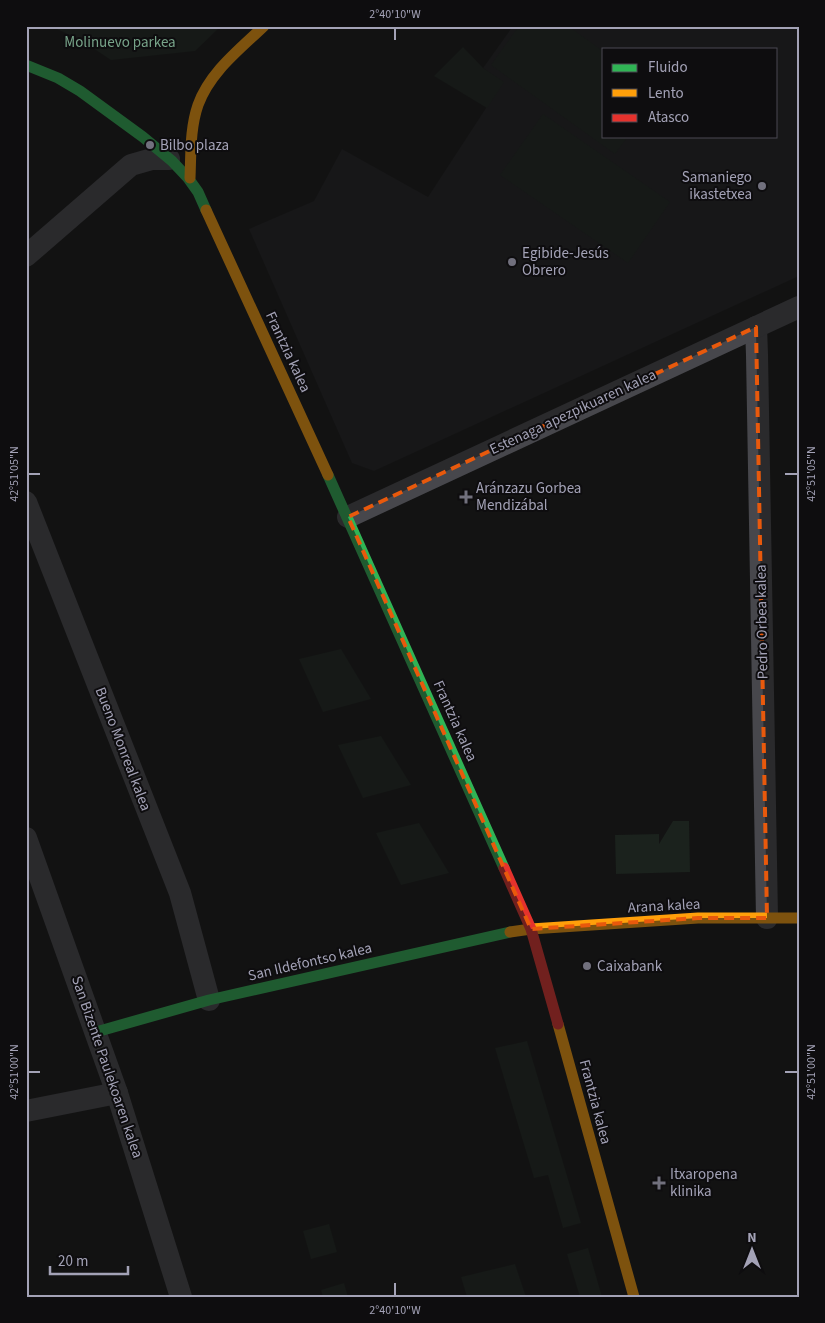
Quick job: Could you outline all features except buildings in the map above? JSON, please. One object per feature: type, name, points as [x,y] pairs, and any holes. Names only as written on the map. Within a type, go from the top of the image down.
[{"type":"main road","points":[[190,178],[198,105],[207,87],[220,70],[264,26]]},
{"type":"main road","points":[[26,65],[68,83],[98,102],[125,122],[190,178]]},
{"type":"main road","name":"Frantzia kalea","points":[[190,178],[348,517],[532,928],[634,1297]]},
{"type":"main road","name":"Arana kalea","points":[[532,928],[698,918],[799,918]]},
{"type":"main road","name":"San Ildefontso kalea","points":[[96,1032],[208,1000],[532,928]]},
{"type":"street","points":[[26,256],[130,165],[152,159],[169,159]]},
{"type":"street","name":"Estenaga apezpikuaren kalea","points":[[348,517],[799,307]]},
{"type":"street","name":"Pedro Orbea kalea","points":[[756,327],[767,918]]},
{"type":"street","name":"Bueno Monreal kalea","points":[[26,502],[180,893],[208,1000]]},
{"type":"street","name":"San Bizente Paulekoaren kalea","points":[[26,838],[117,1093],[181,1297]]},
{"type":"street","points":[[26,1111],[117,1093]]},
{"type":"highlighted area","points":[[756,327],[767,918],[698,918],[531,929],[348,517]]},
{"type":"shaded area","name":"Egibide-Jesús Obrero","points":[[513,26],[799,26],[799,276],[374,471],[352,463],[249,229],[314,201],[342,149],[428,197],[503,82],[483,68]]},
{"type":"green space","name":"Molinuevo parkea","points":[[50,26],[221,26],[195,51],[111,60],[81,40]]},
{"type":"green space","points":[[519,26],[568,26],[602,51],[602,138],[627,138],[615,154],[491,65]]},
{"type":"green space","points":[[463,47],[483,68],[504,82],[487,108],[434,76]]},
{"type":"green space","points":[[543,114],[670,202],[628,263],[500,175]]},
{"type":"green space","points":[[341,649],[371,699],[323,712],[299,659]]},
{"type":"green space","points":[[381,736],[411,785],[363,798],[338,745]]},
{"type":"green space","points":[[673,821],[689,821],[690,872],[616,874],[615,835],[659,834],[659,844]]},
{"type":"green space","points":[[419,823],[449,873],[401,885],[376,833]]},
{"type":"green space","points":[[527,1041],[581,1223],[563,1228],[548,1175],[534,1178],[495,1048]]},
{"type":"green space","points":[[329,1224],[337,1252],[311,1259],[303,1231]]},
{"type":"green space","points":[[588,1248],[602,1297],[580,1297],[567,1254]]},
{"type":"green space","points":[[515,1264],[526,1297],[467,1297],[461,1277]]},
{"type":"green space","points":[[344,1283],[348,1297],[323,1297],[321,1290]]},
{"type":"traffic: fast","points":[[26,65],[58,78],[80,91],[143,137],[172,161],[188,178],[198,192],[206,210]]},
{"type":"traffic: fast","points":[[328,475],[504,868]]},
{"type":"traffic: fast","points":[[96,1032],[209,1000],[510,932]]},
{"type":"traffic: slow","points":[[190,178],[191,141],[198,105],[203,93],[226,62],[264,26]]},
{"type":"traffic: slow","points":[[206,210],[328,475]]},
{"type":"traffic: slow","points":[[510,932],[698,918],[799,918]]},
{"type":"traffic: slow","points":[[558,1024],[634,1297]]},
{"type":"traffic: jam","points":[[504,868],[531,929],[558,1024]]},
{"type":"place","name":"Bilbo plaza","points":[[150,145]]},
{"type":"place","name":"Samaniego ikastetxea","points":[[762,186]]},
{"type":"place","name":"Egibide-Jesús Obrero","points":[[512,262]]},
{"type":"place","name":"Aránzazu Gorbea Mendizábal","points":[[466,497]]},
{"type":"place","name":"Caixabank","points":[[587,966]]},
{"type":"place","name":"Itxaropena klinika","points":[[659,1183]]}]
